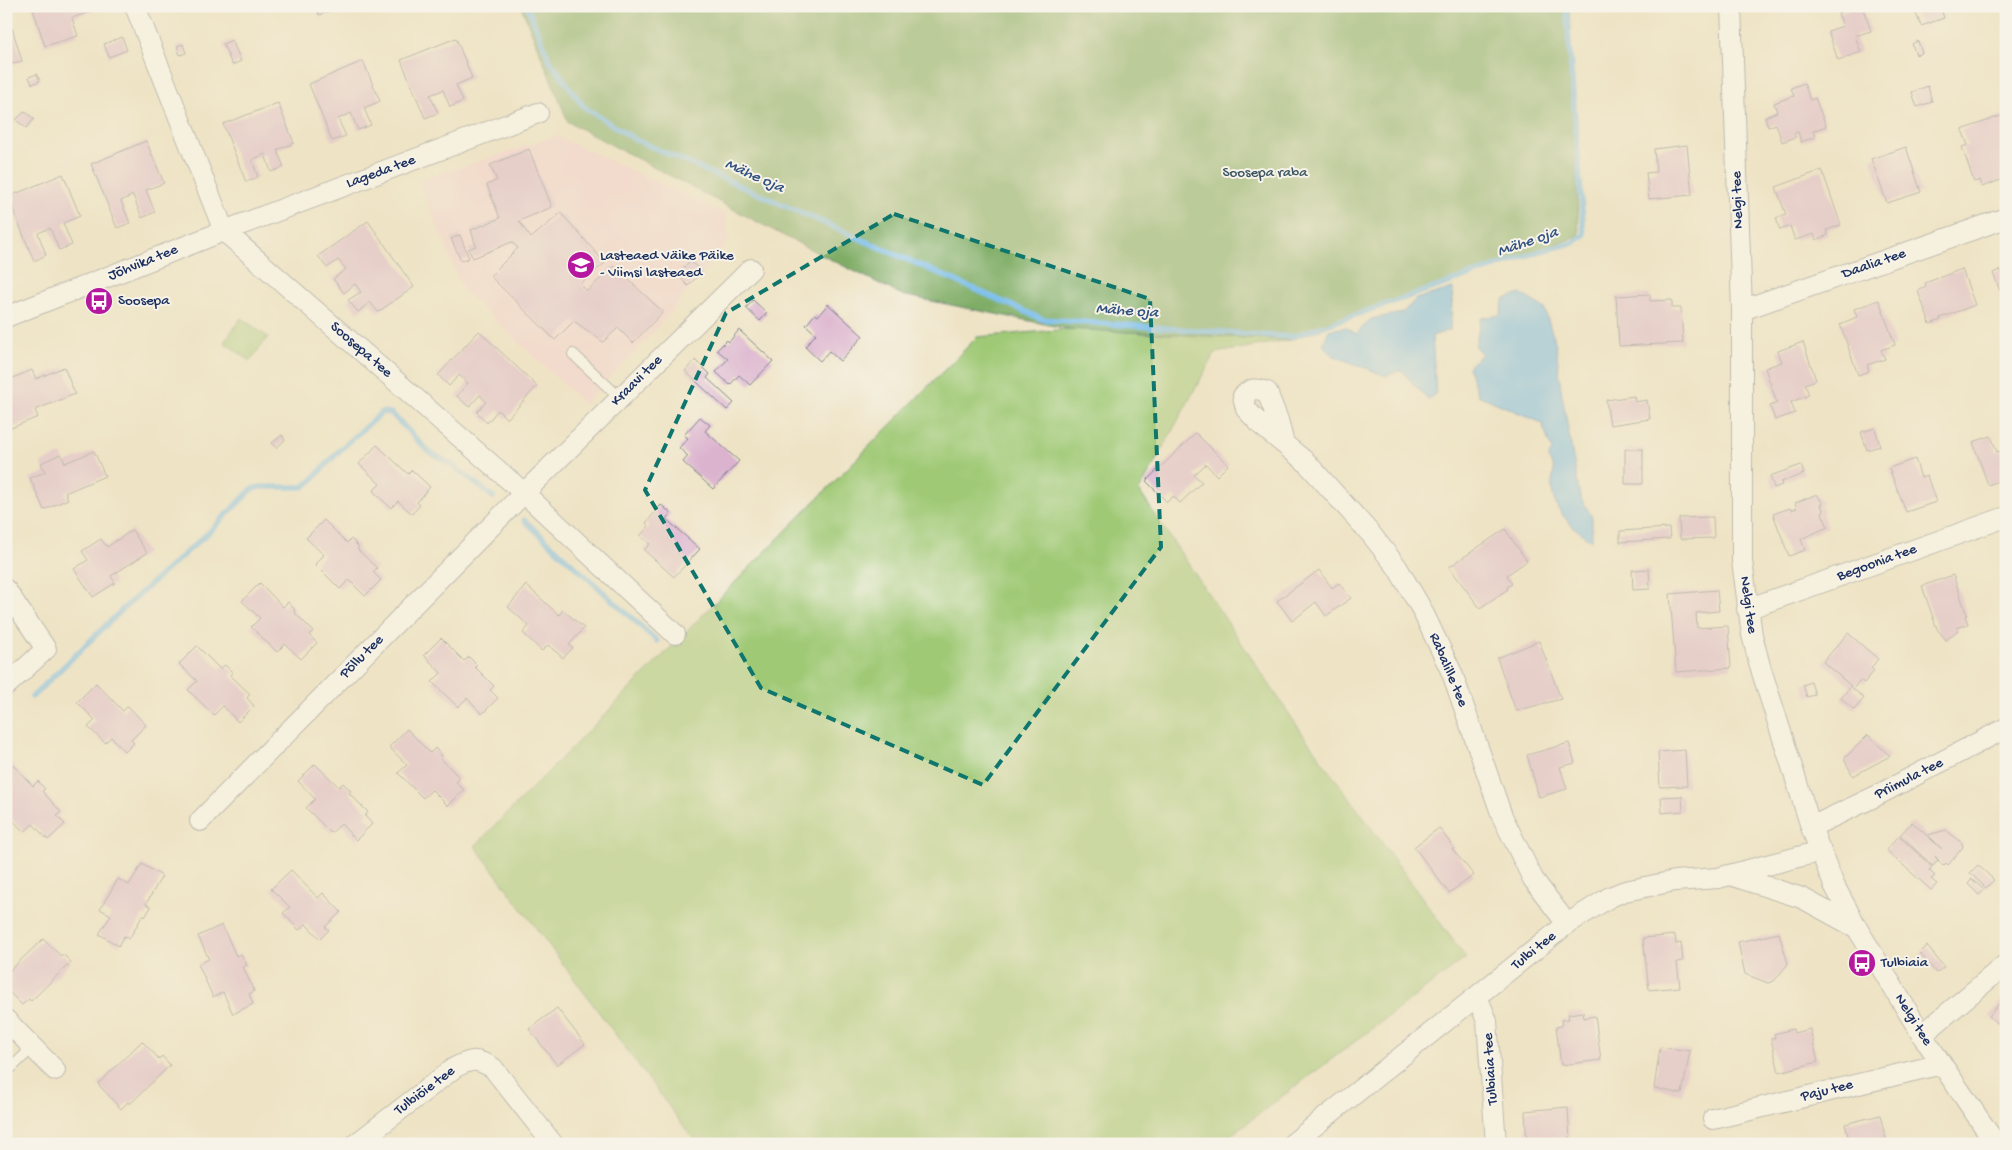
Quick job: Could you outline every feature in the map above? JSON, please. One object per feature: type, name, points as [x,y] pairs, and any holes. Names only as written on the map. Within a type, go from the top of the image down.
[{"type":"street","name":"Soosepa tee","points":[[135,6],[224,231],[524,493],[675,634]]},
{"type":"street","name":"Nelgi tee","points":[[1733,7],[1742,310],[1742,561],[1747,609],[1760,666],[1811,827],[1834,885],[1857,928],[1922,1035],[1996,1144]]},
{"type":"street","name":"Lageda tee","points":[[224,231],[538,113]]},
{"type":"street","name":"Daalia tee","points":[[1742,310],[2006,218]]},
{"type":"street","name":"Jõhvika tee","points":[[6,316],[224,231]]},
{"type":"street","name":"Kraavi tee","points":[[524,493],[751,269]]},
{"type":"street","name":"Rabalille tee","points":[[1284,444],[1306,462],[1370,533],[1397,567],[1421,608],[1452,672],[1502,816],[1533,879],[1567,924]]},
{"type":"street","name":"Põllu tee","points":[[200,821],[524,493]]},
{"type":"street","name":"Begoonia tee","points":[[1747,609],[2006,517]]},
{"type":"street","points":[[6,590],[46,649],[6,686]]},
{"type":"street","name":"Priimula tee","points":[[1811,827],[1874,797],[2006,728]]},
{"type":"street","name":"Tulbi tee","points":[[1292,1144],[1567,924],[1610,897],[1625,891],[1675,881],[1718,878],[1821,851]]},
{"type":"street","points":[[1730,875],[1802,898],[1857,928]]},
{"type":"street","points":[[1922,1035],[2006,964]]},
{"type":"street","name":"Tulbiaia tee","points":[[1477,996],[1487,1022],[1496,1144]]},
{"type":"street","points":[[9,1028],[33,1047],[55,1070]]},
{"type":"street","name":"Tulbiõie tee","points":[[356,1144],[454,1068],[469,1060],[481,1062],[493,1068],[553,1144]]},
{"type":"street","name":"Paju tee","points":[[1713,1119],[1942,1064]]},
{"type":"lane","points":[[573,354],[620,398]]},
{"type":"lane","points":[[6,1073],[33,1047]]},
{"type":"highlighted area","points":[[894,214],[1150,299],[1161,547],[983,785],[761,688],[645,490],[726,313]]},
{"type":"shaded area","name":"Lasteaed Väike Päike - Viimsi lasteaed","points":[[557,136],[725,214],[729,241],[653,333],[584,404],[463,290],[419,181]]},
{"type":"green space","name":"Soosepa raba","points":[[521,6],[1569,6],[1579,236],[1290,340],[1069,329],[902,295],[782,235],[568,122]]},
{"type":"green space","points":[[241,318],[268,337],[250,361],[224,342]]},
{"type":"green space","points":[[1069,329],[1290,340],[1215,353],[1139,491],[1302,733],[1466,958],[1219,1144],[697,1144],[475,846],[977,337]]},
{"type":"water","points":[[1453,288],[1450,330],[1432,336],[1436,393],[1428,400],[1401,370],[1386,376],[1334,356],[1323,345],[1329,330],[1346,327],[1356,334],[1371,319],[1402,313],[1416,299]]},
{"type":"water","points":[[1521,294],[1544,308],[1556,345],[1561,389],[1580,497],[1592,517],[1592,541],[1572,526],[1556,505],[1552,486],[1554,469],[1548,458],[1552,451],[1542,423],[1478,395],[1468,367],[1482,354],[1475,347],[1481,318],[1500,315],[1504,299]]},
{"type":"building","points":[[32,6],[94,6],[95,10],[72,18],[78,36],[45,46]]},
{"type":"building","points":[[316,6],[328,6],[330,11],[319,15]]},
{"type":"building","points":[[1862,6],[1871,31],[1855,36],[1861,52],[1838,60],[1828,31],[1843,26],[1838,13]]},
{"type":"building","points":[[1913,6],[1946,6],[1941,9],[1944,18],[1921,26]]},
{"type":"building","points":[[12,28],[22,61],[6,66],[6,30]]},
{"type":"building","points":[[122,37],[127,50],[109,57],[104,44]]},
{"type":"building","points":[[456,38],[472,78],[456,85],[463,101],[450,107],[443,90],[430,95],[438,113],[425,118],[401,60]]},
{"type":"building","points":[[232,40],[241,61],[232,65],[223,44]]},
{"type":"building","points":[[1918,41],[1922,53],[1916,55],[1912,44]]},
{"type":"building","points":[[183,44],[186,53],[180,55],[177,46]]},
{"type":"building","points":[[363,61],[380,101],[364,108],[371,125],[358,130],[351,113],[338,119],[346,136],[332,141],[309,84]]},
{"type":"building","points":[[37,74],[40,81],[32,84],[29,77]]},
{"type":"building","points":[[1804,83],[1810,100],[1815,98],[1826,126],[1813,131],[1815,137],[1801,142],[1798,132],[1794,134],[1796,137],[1782,142],[1776,124],[1768,127],[1765,117],[1777,112],[1774,103],[1794,96],[1791,88]]},
{"type":"building","points":[[1928,86],[1932,102],[1917,107],[1912,92]]},
{"type":"building","points":[[278,103],[294,143],[277,150],[284,167],[271,172],[265,154],[252,160],[258,177],[246,182],[223,124]]},
{"type":"building","points":[[25,111],[34,119],[26,128],[16,120]]},
{"type":"building","points":[[2003,115],[2006,123],[2006,178],[1982,187],[1980,180],[1974,182],[1962,147],[1968,145],[1962,130]]},
{"type":"building","points":[[146,141],[164,183],[146,190],[155,212],[142,218],[133,195],[121,201],[130,223],[117,228],[91,164]]},
{"type":"building","points":[[1687,145],[1692,195],[1649,199],[1646,173],[1656,172],[1654,149]]},
{"type":"building","points":[[1906,147],[1921,192],[1887,203],[1871,159]]},
{"type":"building","points":[[529,149],[552,207],[519,221],[531,238],[561,213],[605,263],[580,284],[587,291],[614,266],[663,312],[633,343],[618,328],[603,342],[574,321],[555,340],[490,276],[518,248],[512,242],[473,258],[468,249],[476,246],[471,230],[500,218],[487,185],[497,180],[490,165]]},
{"type":"building","points":[[1822,170],[1841,225],[1827,230],[1828,235],[1816,240],[1814,234],[1795,240],[1790,226],[1780,230],[1776,218],[1786,215],[1776,187]]},
{"type":"building","points":[[63,174],[80,216],[63,223],[72,245],[59,250],[50,228],[38,233],[46,255],[34,261],[8,197]]},
{"type":"building","points":[[368,221],[414,287],[378,312],[370,302],[358,312],[348,300],[361,292],[355,284],[344,293],[333,279],[346,269],[338,260],[327,268],[318,256]]},
{"type":"building","points":[[460,235],[469,258],[461,261],[451,239]]},
{"type":"building","points":[[690,261],[702,272],[688,286],[677,274]]},
{"type":"building","points":[[1962,269],[1975,305],[1940,318],[1941,320],[1930,324],[1918,291],[1926,287],[1925,283]]},
{"type":"building","points":[[2001,270],[2006,283],[2006,289],[2000,291],[1993,273]]},
{"type":"building","points":[[1650,294],[1650,301],[1672,300],[1672,308],[1681,308],[1683,343],[1619,346],[1616,296]]},
{"type":"building","points":[[753,300],[767,313],[760,321],[746,308]]},
{"type":"building","points":[[1879,300],[1895,345],[1881,350],[1885,359],[1867,365],[1869,371],[1858,375],[1840,324],[1857,317],[1854,309]]},
{"type":"building","points":[[828,304],[863,336],[840,361],[829,351],[820,361],[805,347],[816,334],[806,325],[815,314],[818,316]]},
{"type":"building","points":[[739,330],[773,361],[750,385],[739,375],[730,385],[716,372],[728,359],[717,350],[727,340],[729,342]]},
{"type":"building","points":[[479,331],[537,386],[507,419],[498,410],[487,423],[477,412],[486,402],[480,395],[469,407],[457,396],[468,383],[459,375],[449,386],[438,375]]},
{"type":"building","points":[[1803,342],[1816,380],[1805,384],[1809,395],[1791,402],[1795,413],[1775,420],[1770,406],[1777,403],[1765,368],[1782,362],[1778,351]]},
{"type":"building","points":[[695,360],[710,374],[707,378],[734,403],[727,410],[685,371]]},
{"type":"building","points":[[64,367],[75,394],[35,410],[38,417],[11,428],[6,414],[6,390],[11,388],[8,380],[32,370],[36,379]]},
{"type":"building","points":[[1634,396],[1635,402],[1647,400],[1650,419],[1610,425],[1606,400]]},
{"type":"building","points":[[700,417],[710,425],[705,431],[739,461],[713,489],[683,462],[688,456],[679,448],[688,438],[684,435]]},
{"type":"building","points":[[1875,428],[1880,446],[1867,450],[1861,432]]},
{"type":"building","points":[[1196,433],[1228,465],[1217,476],[1206,464],[1194,475],[1202,482],[1180,503],[1173,496],[1167,502],[1146,481]]},
{"type":"building","points":[[282,435],[285,440],[276,448],[272,443]]},
{"type":"building","points":[[1991,436],[1997,452],[2006,449],[2006,478],[1988,485],[1973,442]]},
{"type":"building","points":[[377,445],[408,474],[412,470],[430,487],[417,502],[420,505],[412,514],[398,501],[391,508],[373,491],[380,484],[359,464]]},
{"type":"building","points":[[1625,449],[1643,449],[1643,484],[1625,484]]},
{"type":"building","points":[[94,451],[105,476],[65,493],[68,499],[44,510],[30,478],[45,472],[41,463],[61,454],[65,463]]},
{"type":"building","points":[[1915,459],[1921,478],[1927,476],[1936,502],[1906,512],[1889,468]]},
{"type":"building","points":[[1801,465],[1804,474],[1781,482],[1782,485],[1774,488],[1770,476]]},
{"type":"building","points":[[1817,494],[1823,504],[1821,505],[1824,512],[1822,513],[1828,527],[1801,539],[1805,550],[1789,556],[1773,514],[1790,508],[1791,510],[1797,508],[1795,503]]},
{"type":"building","points":[[661,505],[671,513],[666,519],[700,549],[674,577],[644,550],[650,544],[640,536],[649,526],[646,523]]},
{"type":"building","points":[[1713,517],[1714,538],[1680,539],[1679,518]]},
{"type":"building","points":[[324,520],[347,543],[351,539],[359,547],[357,549],[377,568],[373,572],[381,580],[365,596],[349,580],[340,589],[315,564],[324,555],[306,538]]},
{"type":"building","points":[[1669,528],[1670,539],[1620,542],[1620,531]]},
{"type":"building","points":[[1505,529],[1527,561],[1507,575],[1512,584],[1507,587],[1508,589],[1480,608],[1449,567]]},
{"type":"building","points":[[132,530],[147,553],[111,576],[115,583],[93,597],[74,569],[88,560],[82,551],[101,539],[107,547]]},
{"type":"building","points":[[1649,569],[1650,589],[1633,590],[1632,570]]},
{"type":"building","points":[[1319,570],[1332,588],[1339,583],[1351,598],[1326,616],[1316,602],[1292,621],[1277,601]]},
{"type":"building","points":[[1953,575],[1967,615],[1965,616],[1968,624],[1957,628],[1958,630],[1946,640],[1937,629],[1922,586]]},
{"type":"building","points":[[260,583],[283,607],[288,602],[295,610],[294,612],[313,631],[309,635],[317,643],[301,659],[285,644],[277,652],[251,627],[260,618],[242,601]]},
{"type":"building","points":[[526,585],[559,615],[563,610],[584,628],[569,645],[573,648],[563,658],[548,645],[542,651],[523,633],[529,626],[508,607]]},
{"type":"building","points":[[1717,590],[1719,611],[1696,613],[1697,628],[1728,626],[1731,668],[1676,672],[1670,594]]},
{"type":"building","points":[[1848,633],[1878,659],[1871,668],[1874,671],[1870,676],[1864,683],[1860,680],[1853,689],[1864,698],[1854,710],[1841,698],[1851,686],[1823,662]]},
{"type":"building","points":[[441,638],[464,661],[469,657],[477,665],[475,667],[494,686],[490,690],[498,698],[482,714],[467,698],[458,707],[432,682],[441,673],[424,655]]},
{"type":"building","points":[[1539,641],[1561,699],[1516,711],[1497,658]]},
{"type":"building","points":[[197,646],[220,669],[225,665],[233,673],[230,675],[250,694],[247,698],[254,706],[238,722],[223,706],[214,715],[188,690],[197,681],[179,664]]},
{"type":"building","points":[[1811,682],[1815,695],[1807,697],[1803,685]]},
{"type":"building","points":[[96,683],[123,711],[128,706],[146,725],[131,740],[134,743],[125,752],[111,737],[105,743],[88,727],[95,720],[77,702]]},
{"type":"building","points":[[407,729],[430,753],[435,748],[442,756],[440,758],[460,778],[456,782],[464,790],[448,806],[432,790],[423,798],[398,773],[407,765],[389,747]]},
{"type":"building","points":[[1868,735],[1890,756],[1853,776],[1844,759]]},
{"type":"building","points":[[1569,743],[1575,763],[1560,767],[1567,789],[1539,797],[1527,755]]},
{"type":"building","points":[[1685,750],[1687,786],[1660,787],[1658,752]]},
{"type":"building","points":[[9,761],[33,786],[38,781],[45,789],[42,791],[61,812],[57,816],[65,824],[48,840],[33,824],[24,832],[6,813],[6,800],[8,798],[6,796],[6,763]]},
{"type":"building","points":[[315,764],[339,787],[343,783],[351,791],[349,793],[368,812],[365,816],[372,824],[356,840],[341,824],[331,833],[306,808],[315,799],[298,781]]},
{"type":"building","points":[[1682,796],[1683,811],[1662,813],[1661,797]]},
{"type":"building","points":[[1912,822],[1942,849],[1928,835],[1946,830],[1962,843],[1963,847],[1948,865],[1946,863],[1943,866],[1935,856],[1938,860],[1933,866],[1900,835]]},
{"type":"building","points":[[1439,828],[1454,848],[1452,849],[1474,875],[1449,893],[1414,847]]},
{"type":"building","points":[[1899,836],[1932,867],[1929,870],[1935,876],[1931,879],[1937,884],[1931,890],[1886,850]]},
{"type":"building","points":[[142,864],[162,876],[146,904],[151,907],[145,917],[143,915],[129,939],[124,936],[119,946],[99,934],[111,915],[100,909],[118,879],[129,885]]},
{"type":"building","points":[[1978,865],[1994,880],[1986,888],[1970,873]]},
{"type":"building","points":[[291,870],[318,898],[323,893],[341,912],[325,927],[329,930],[320,939],[306,924],[299,930],[283,913],[290,907],[271,889]]},
{"type":"building","points":[[1972,879],[1984,890],[1979,895],[1968,884]]},
{"type":"building","points":[[222,925],[236,956],[241,954],[247,965],[243,967],[254,991],[249,994],[253,1004],[233,1014],[223,992],[213,997],[198,964],[209,959],[198,936]]},
{"type":"building","points":[[1779,933],[1788,964],[1774,981],[1768,983],[1745,974],[1738,942]]},
{"type":"building","points":[[1675,935],[1676,944],[1681,943],[1683,961],[1677,962],[1680,987],[1649,990],[1643,938]]},
{"type":"building","points":[[43,939],[61,956],[63,954],[71,962],[31,1001],[29,999],[22,1005],[6,989],[6,974]]},
{"type":"building","points":[[1927,946],[1944,967],[1936,973],[1920,953]]},
{"type":"building","points":[[2006,995],[2006,1030],[1989,1016]]},
{"type":"building","points":[[557,1008],[585,1044],[557,1065],[529,1029]]},
{"type":"building","points":[[1583,1012],[1584,1018],[1595,1016],[1601,1060],[1561,1065],[1556,1027],[1562,1026],[1561,1020],[1569,1019],[1568,1014]]},
{"type":"building","points":[[1793,1029],[1794,1033],[1810,1029],[1818,1062],[1779,1072],[1771,1039],[1775,1038],[1774,1034]]},
{"type":"building","points":[[142,1041],[159,1059],[162,1056],[170,1065],[130,1104],[128,1102],[121,1109],[98,1084]]},
{"type":"building","points":[[1660,1047],[1690,1051],[1682,1094],[1654,1088]]},
{"type":"building","points":[[1568,1107],[1570,1144],[1527,1144],[1525,1111]]},
{"type":"building","points":[[1880,1115],[1887,1144],[1850,1144],[1845,1124]]},
{"type":"waterway","name":"Mähe oja","points":[[527,6],[550,61],[584,107],[636,140],[1042,319],[1291,337],[1540,251],[1573,243],[1584,235],[1566,6]]},
{"type":"waterway","points":[[32,697],[125,607],[209,532],[252,489],[260,487],[303,487],[382,412],[391,413],[429,452],[451,464],[493,497]]},
{"type":"waterway","points":[[524,520],[657,641]]},
{"type":"place","name":"Lasteaed Väike Päike - Viimsi lasteaed","points":[[581,265]]},
{"type":"place","name":"Soosepa","points":[[99,301]]},
{"type":"place","name":"Tulbiaia","points":[[1862,963]]}]
